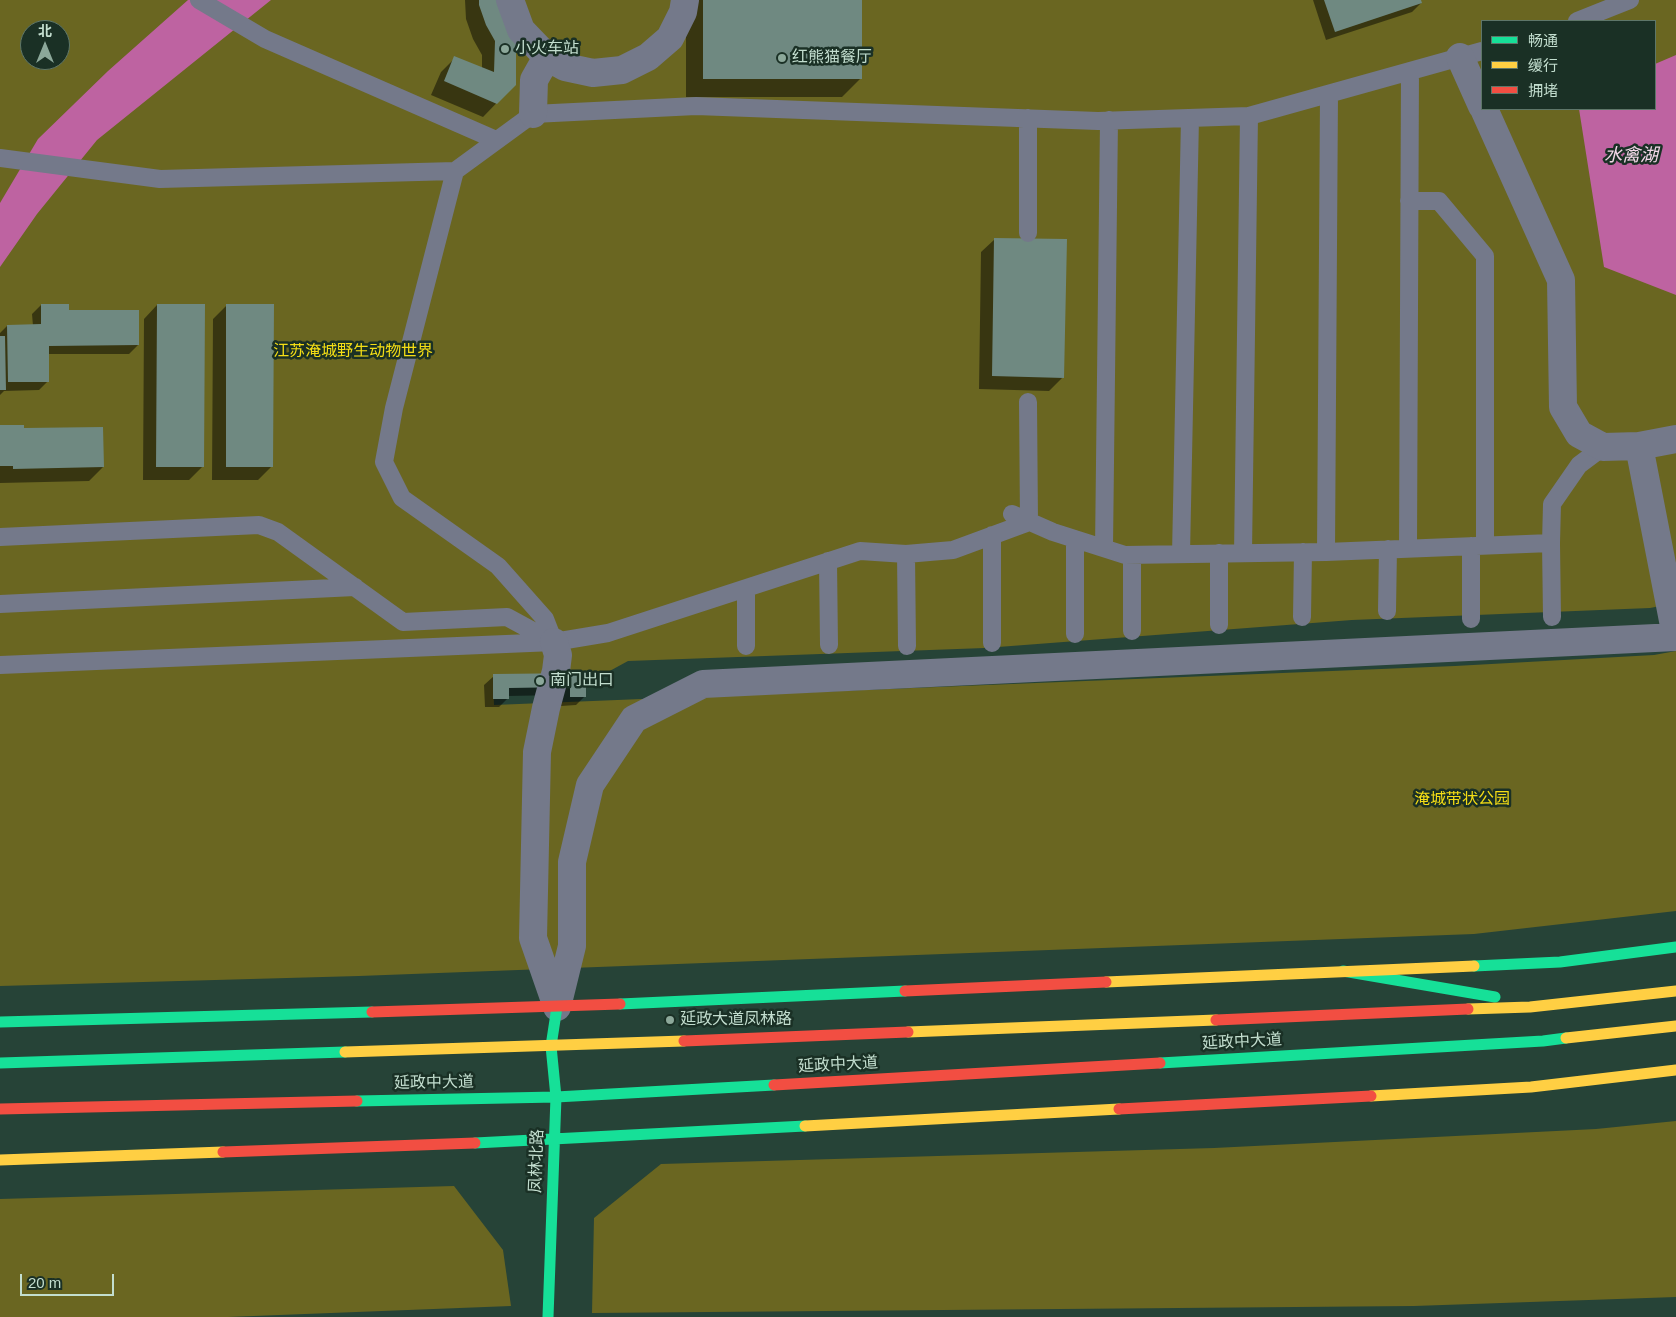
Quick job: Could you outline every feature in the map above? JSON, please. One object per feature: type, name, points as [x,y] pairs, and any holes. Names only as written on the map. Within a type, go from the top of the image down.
[{"type":"street","points":[[510,0],[521,30],[547,57],[565,67],[593,73],[622,70],[648,58],[670,38],[683,12],[685,0]]},
{"type":"street","points":[[1471,54],[1481,98]]},
{"type":"street","points":[[533,114],[534,80],[547,57]]},
{"type":"street","points":[[1484,110],[1561,280],[1563,407],[1579,434],[1604,447],[1639,446],[1676,439]]},
{"type":"street","points":[[557,1006],[572,946],[572,862],[590,785],[634,719],[703,684],[1676,636],[1639,446]]},
{"type":"street","points":[[554,642],[558,655],[556,671],[537,752],[533,938],[557,1006]]},
{"type":"street","points":[[0,1022],[557,1006],[1560,962],[1676,947]]},
{"type":"street","points":[[1343,971],[1546,1005]]},
{"type":"street","name":"延政中大道","points":[[0,1063],[551,1046],[1510,1008],[1676,991]]},
{"type":"street","name":"凤林北路","points":[[548,1317],[556,1097],[551,1046],[557,1006]]},
{"type":"street","name":"延政中大道","points":[[0,1109],[556,1097],[1543,1041],[1676,1026]]},
{"type":"street","points":[[0,1160],[554,1140],[1531,1088],[1676,1070]]},
{"type":"lane","points":[[199,0],[266,39],[496,140]]},
{"type":"lane","points":[[1580,20],[1630,0]]},
{"type":"lane","points":[[0,158],[160,179],[455,171],[533,114],[696,106],[1109,120],[1249,116],[1471,54]]},
{"type":"lane","points":[[1408,548],[1410,71]]},
{"type":"lane","points":[[1326,552],[1329,94]]},
{"type":"lane","points":[[1243,553],[1249,116]]},
{"type":"lane","points":[[1028,118],[1028,233]]},
{"type":"lane","points":[[1181,554],[1190,118]]},
{"type":"lane","points":[[1104,548],[1109,120]]},
{"type":"lane","points":[[455,171],[394,408],[384,462],[402,498],[498,566],[545,619],[554,642]]},
{"type":"lane","points":[[1409,201],[1439,201],[1484,256],[1478,546],[1471,619]]},
{"type":"lane","points":[[1028,402],[1029,522]]},
{"type":"lane","points":[[1552,617],[1552,504],[1579,465],[1604,447]]},
{"type":"lane","points":[[1012,514],[1053,532],[1125,554],[1326,552],[1551,543]]},
{"type":"lane","points":[[0,666],[554,642],[608,633],[860,551],[906,554],[953,550],[1029,522]]},
{"type":"lane","points":[[0,537],[259,525],[278,532],[403,622],[507,617],[554,642]]},
{"type":"lane","points":[[992,535],[992,643]]},
{"type":"lane","points":[[1075,539],[1075,634]]},
{"type":"lane","points":[[1387,611],[1388,549]]},
{"type":"lane","points":[[1302,617],[1303,552]]},
{"type":"lane","points":[[1219,553],[1219,625]]},
{"type":"lane","points":[[906,554],[907,646]]},
{"type":"lane","points":[[1132,554],[1132,631]]},
{"type":"lane","points":[[828,561],[829,645]]},
{"type":"lane","points":[[0,604],[355,587]]},
{"type":"lane","points":[[746,588],[746,646]]},
{"type":"green space","name":"江苏淹城野生动物世界","points":[[0,0],[1676,0],[1676,603],[1650,608],[1352,620],[985,648],[628,661],[606,673],[493,675],[494,705],[1455,666],[1654,655],[1676,651],[1676,911],[1474,934],[359,976],[0,986]]},
{"type":"green space","points":[[1676,1121],[1676,1297],[1414,1306],[592,1313],[594,1218],[661,1164],[1214,1148],[1596,1129]]},
{"type":"green space","points":[[454,1186],[503,1250],[511,1306],[228,1317],[0,1317],[0,1199]]},
{"type":"water","points":[[188,0],[271,0],[97,140],[37,214],[0,267],[0,203],[38,139],[108,71]]},
{"type":"water","name":"水禽湖","points":[[1676,55],[1676,295],[1604,267],[1579,110],[1656,110],[1656,64]]},
{"type":"building","name":"小火车站","points":[[479,0],[501,0],[516,37],[516,85],[497,104],[444,81],[454,56],[494,72],[495,41],[486,25]]},
{"type":"building","name":"红熊猫餐厅","points":[[703,0],[862,0],[862,79],[703,79]]},
{"type":"building","points":[[1324,0],[1421,0],[1422,3],[1335,32]]},
{"type":"building","points":[[994,238],[1067,239],[1064,378],[992,376]]},
{"type":"building","points":[[41,304],[69,304],[69,310],[139,310],[139,345],[49,346],[49,382],[8,382],[7,325],[41,324]]},
{"type":"building","points":[[157,304],[205,304],[204,467],[156,467]]},
{"type":"building","points":[[226,304],[274,304],[273,467],[226,467]]},
{"type":"building","points":[[0,336],[5,336],[6,390],[0,390]]},
{"type":"building","points":[[0,425],[24,425],[24,428],[103,427],[104,467],[13,469],[13,466],[0,466]]},
{"type":"building","name":"南门出口","points":[[586,673],[586,697],[570,697],[570,687],[509,688],[509,699],[493,699],[493,674]]},
{"type":"traffic: fast","points":[[1474,966],[1560,962],[1676,947]]},
{"type":"traffic: fast","points":[[1343,971],[1495,997]]},
{"type":"traffic: fast","points":[[620,1004],[905,991]]},
{"type":"traffic: fast","points":[[548,1317],[556,1097],[551,1046],[557,1007]]},
{"type":"traffic: fast","points":[[0,1022],[372,1012]]},
{"type":"traffic: fast","points":[[1160,1063],[1543,1041],[1566,1038]]},
{"type":"traffic: fast","points":[[0,1063],[345,1052]]},
{"type":"traffic: fast","points":[[357,1101],[556,1097],[774,1085]]},
{"type":"traffic: fast","points":[[475,1143],[805,1126]]},
{"type":"traffic: slow","points":[[1106,982],[1474,966]]},
{"type":"traffic: slow","points":[[1468,1009],[1530,1007],[1676,991]]},
{"type":"traffic: slow","points":[[908,1032],[1216,1020]]},
{"type":"traffic: slow","points":[[1566,1038],[1676,1026]]},
{"type":"traffic: slow","points":[[345,1052],[684,1041]]},
{"type":"traffic: slow","points":[[1371,1096],[1531,1087],[1676,1070]]},
{"type":"traffic: slow","points":[[805,1126],[1119,1109]]},
{"type":"traffic: slow","points":[[0,1160],[223,1152]]},
{"type":"traffic: jam","points":[[905,991],[1106,982]]},
{"type":"traffic: jam","points":[[372,1012],[620,1004]]},
{"type":"traffic: jam","points":[[1216,1020],[1468,1009]]},
{"type":"traffic: jam","points":[[684,1041],[908,1032]]},
{"type":"traffic: jam","points":[[774,1085],[1160,1063]]},
{"type":"traffic: jam","points":[[1119,1109],[1371,1096]]},
{"type":"traffic: jam","points":[[0,1109],[357,1101]]},
{"type":"traffic: jam","points":[[223,1152],[475,1143]]},
{"type":"place","name":"小火车站","points":[[505,49]]},
{"type":"place","name":"红熊猫餐厅","points":[[782,58]]},
{"type":"place","name":"南门出口","points":[[540,681]]},
{"type":"place","name":"延政大道凤林路","points":[[670,1020]]},
{"type":"park label","name":"淹城带状公园","points":[[1462,800]]}]
